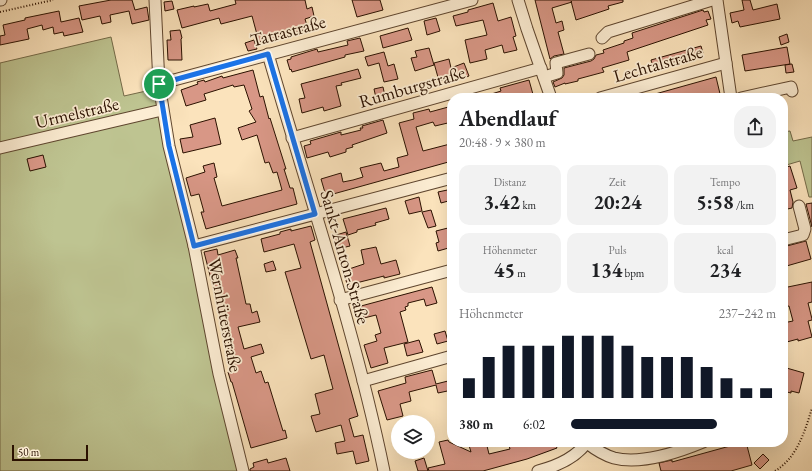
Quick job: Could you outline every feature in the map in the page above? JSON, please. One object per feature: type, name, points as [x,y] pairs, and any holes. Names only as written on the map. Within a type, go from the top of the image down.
[{"type":"street","name":"Wernhüterstraße","points":[[155,0],[159,84],[162,110],[169,146],[194,246],[219,374],[243,471]]},
{"type":"street","name":"Tatrastraße","points":[[159,84],[472,0]]},
{"type":"street","points":[[518,0],[549,93]]},
{"type":"street","points":[[602,38],[608,32],[712,0]]},
{"type":"street","points":[[717,0],[730,93]]},
{"type":"street","name":"Sankt-Anton-Straße","points":[[268,54],[363,381],[384,471]]},
{"type":"street","points":[[543,73],[557,73],[556,63],[589,54]]},
{"type":"street","name":"Lechtalstraße","points":[[618,93],[726,63]]},
{"type":"street","name":"Rumburgstraße","points":[[466,93],[543,73]]},
{"type":"street","points":[[764,93],[791,87],[792,91]]},
{"type":"street","name":"Rumburgstraße","points":[[292,138],[447,98]]},
{"type":"street","name":"Urmelstraße","points":[[0,148],[162,110]]},
{"type":"street","points":[[194,246],[447,179]]},
{"type":"street","points":[[788,239],[803,235],[805,229],[799,206]]},
{"type":"street","points":[[340,300],[447,271]]},
{"type":"street","points":[[363,381],[447,357]]},
{"type":"street","points":[[538,471],[549,468],[573,457],[583,447]]},
{"type":"street","points":[[593,447],[600,452],[616,458],[639,459],[659,456],[687,447]]},
{"type":"path","points":[[0,12],[53,0]]},
{"type":"path","points":[[775,471],[782,467],[790,458],[798,445],[812,408]]},
{"type":"green space","points":[[111,37],[124,96],[155,89],[238,471],[0,471],[0,63]]},
{"type":"green space","points":[[788,131],[790,131],[793,141],[812,137],[812,197],[809,197],[800,161],[788,165]]},
{"type":"building","points":[[111,0],[132,0],[135,10],[147,7],[149,20],[132,24],[129,11],[110,15],[111,22],[102,24],[100,16],[82,20],[79,6]]},
{"type":"building","points":[[235,0],[305,0],[307,9],[312,7],[314,16],[305,19],[308,29],[259,42],[252,16],[221,24],[219,18],[182,28],[177,10],[208,4],[210,11],[236,4]]},
{"type":"building","points":[[352,0],[380,0],[383,10],[357,17]]},
{"type":"building","points":[[535,0],[623,0],[623,2],[608,6],[609,9],[576,20],[571,2],[552,8],[556,23],[562,21],[564,30],[558,32],[564,54],[554,56],[550,59]]},
{"type":"building","points":[[742,0],[750,0],[753,10],[777,4],[780,19],[740,27],[738,21],[732,23],[730,13],[744,10]]},
{"type":"building","points":[[172,1],[174,9],[165,11],[164,2]]},
{"type":"building","points":[[493,3],[498,21],[511,17],[516,36],[513,37],[517,50],[504,53],[502,45],[485,50],[487,59],[470,63],[465,40],[487,35],[483,20],[456,26],[453,16]]},
{"type":"building","points":[[703,10],[704,12],[708,11],[711,19],[706,20],[708,25],[627,52],[629,60],[602,68],[604,72],[555,87],[553,82],[562,78],[564,75],[564,68],[591,61],[596,55],[604,53],[603,50],[624,43],[624,41],[633,38],[632,33]]},
{"type":"building","points":[[59,11],[61,22],[79,18],[83,32],[64,36],[63,32],[54,34],[53,27],[43,30],[42,25],[27,29],[29,39],[0,45],[0,36],[5,35],[3,25],[25,20],[25,18]]},
{"type":"building","points":[[436,18],[440,31],[427,35],[424,21]]},
{"type":"building","points":[[408,28],[412,40],[383,48],[380,36]]},
{"type":"building","points":[[180,30],[182,38],[182,60],[168,60],[167,40],[171,40],[170,31]]},
{"type":"building","points":[[787,34],[789,42],[781,45],[779,37]]},
{"type":"building","points":[[360,38],[364,51],[345,55],[345,57],[292,72],[291,69],[290,70],[287,60],[291,59],[291,57],[317,49],[318,52],[348,45],[347,41]]},
{"type":"building","points":[[254,40],[257,49],[248,51],[245,43]]},
{"type":"building","points":[[701,46],[703,53],[698,54],[699,55],[653,68],[651,60]]},
{"type":"building","points":[[787,47],[790,64],[745,71],[742,55]]},
{"type":"building","points":[[429,48],[434,65],[415,71],[411,58],[417,57],[415,51]]},
{"type":"building","points":[[384,52],[388,66],[394,64],[398,79],[384,82],[379,63],[368,66],[365,57]]},
{"type":"building","points":[[449,59],[451,68],[464,63],[469,76],[461,79],[460,75],[439,81],[434,63]]},
{"type":"building","points":[[792,64],[794,72],[786,73],[785,65]]},
{"type":"building","points":[[358,69],[361,78],[341,83],[342,85],[336,86],[341,106],[324,111],[323,107],[302,113],[299,99],[305,98],[301,84]]},
{"type":"building","points":[[253,70],[260,97],[263,96],[286,169],[284,169],[290,188],[293,188],[297,204],[206,229],[201,212],[204,212],[199,194],[191,196],[186,178],[205,172],[203,166],[214,163],[217,177],[214,178],[222,206],[282,190],[277,172],[273,173],[269,162],[265,163],[257,135],[242,140],[238,128],[256,122],[249,111],[252,109],[244,85],[234,87],[233,85],[204,94],[206,100],[186,106],[181,90],[198,84],[197,82],[204,80],[205,82],[222,76],[223,78]]},
{"type":"building","points":[[716,77],[720,93],[659,93]]},
{"type":"building","points":[[529,80],[533,93],[495,93],[501,91],[500,88]]},
{"type":"building","points":[[383,87],[385,96],[376,98],[374,89]]},
{"type":"building","points":[[447,107],[447,123],[435,126],[433,122],[416,127],[423,151],[447,145],[447,162],[326,196],[321,179],[341,173],[343,182],[353,180],[363,177],[360,168],[381,163],[384,171],[399,167],[397,158],[408,155],[399,123],[414,119],[413,113],[429,109],[430,112]]},
{"type":"building","points":[[215,118],[221,144],[183,153],[180,139],[193,137],[190,125]]},
{"type":"building","points":[[383,120],[387,133],[352,145],[353,147],[346,149],[346,152],[330,157],[328,152],[307,158],[304,146],[311,144],[310,141],[341,132],[341,135],[361,130],[360,128],[363,128],[362,126]]},
{"type":"building","points":[[43,155],[46,167],[30,171],[27,159]]},
{"type":"building","points":[[790,166],[797,188],[790,190],[793,202],[792,208],[788,209],[788,167]]},
{"type":"building","points":[[447,190],[447,201],[441,203],[438,192]]},
{"type":"building","points":[[419,197],[422,211],[409,214],[405,201]]},
{"type":"building","points":[[812,203],[812,227],[806,204]]},
{"type":"building","points":[[386,208],[389,219],[375,223],[376,225],[357,230],[357,232],[348,235],[343,219]]},
{"type":"building","points":[[431,210],[436,226],[428,228],[422,212]]},
{"type":"building","points":[[311,226],[315,240],[310,242],[358,416],[349,419],[354,437],[363,435],[369,461],[356,464],[353,451],[337,454],[335,443],[345,441],[341,425],[316,432],[311,416],[320,414],[315,394],[333,389],[324,355],[311,359],[285,272],[301,268],[294,244],[264,252],[261,239],[280,234],[280,232],[291,229],[291,231]]},
{"type":"building","points":[[447,228],[447,248],[438,251],[436,243],[439,242],[436,231]]},
{"type":"building","points":[[346,232],[350,246],[337,249],[333,236]]},
{"type":"building","points":[[806,241],[811,259],[788,266],[788,246]]},
{"type":"building","points":[[376,247],[381,264],[396,260],[400,274],[384,278],[384,276],[356,283],[357,287],[349,290],[343,271],[364,264],[361,250]]},
{"type":"building","points":[[217,249],[218,255],[235,250],[238,258],[236,258],[246,304],[250,304],[252,313],[257,311],[260,322],[238,327],[244,349],[261,344],[264,353],[251,357],[256,373],[261,371],[265,383],[268,382],[283,431],[285,430],[287,438],[251,448],[228,372],[234,371],[228,348],[230,348],[204,252]]},
{"type":"building","points":[[273,261],[276,270],[266,272],[264,264]]},
{"type":"building","points":[[812,282],[812,302],[808,303],[812,320],[808,321],[812,337],[798,341],[798,339],[788,342],[788,322],[793,321],[788,306],[788,287]]},
{"type":"building","points":[[432,287],[437,303],[426,306],[424,299],[408,303],[408,306],[405,307],[406,310],[400,312],[408,342],[384,348],[388,363],[371,368],[364,345],[377,341],[375,335],[381,333],[376,315],[364,318],[361,306]]},
{"type":"building","points":[[445,331],[447,341],[437,344],[434,334]]},
{"type":"building","points":[[419,340],[423,352],[407,356],[404,344]]},
{"type":"building","points":[[788,368],[804,373],[799,393],[791,391],[791,393],[788,392]]},
{"type":"building","points":[[432,370],[436,384],[447,381],[447,391],[438,393],[436,385],[409,392],[411,401],[400,404],[403,415],[391,415],[391,419],[387,420],[378,391],[406,383],[405,377]]},
{"type":"building","points":[[447,440],[447,447],[460,447],[471,452],[470,447],[487,447],[489,454],[510,449],[509,447],[557,448],[527,459],[483,471],[429,471],[428,468],[445,464],[439,442]]},
{"type":"building","points":[[726,447],[747,447],[752,465],[731,471],[661,471],[659,463],[672,460],[672,462]]},
{"type":"building","points":[[763,454],[769,460],[760,469],[754,463]]},
{"type":"building","points":[[286,458],[290,471],[250,471],[250,469],[254,467],[253,463],[267,459],[268,463]]},
{"type":"building","points":[[424,459],[428,471],[418,471],[415,461]]},
{"type":"route","points":[[268,54],[315,214],[194,246],[169,146],[159,84],[268,54]]}]
